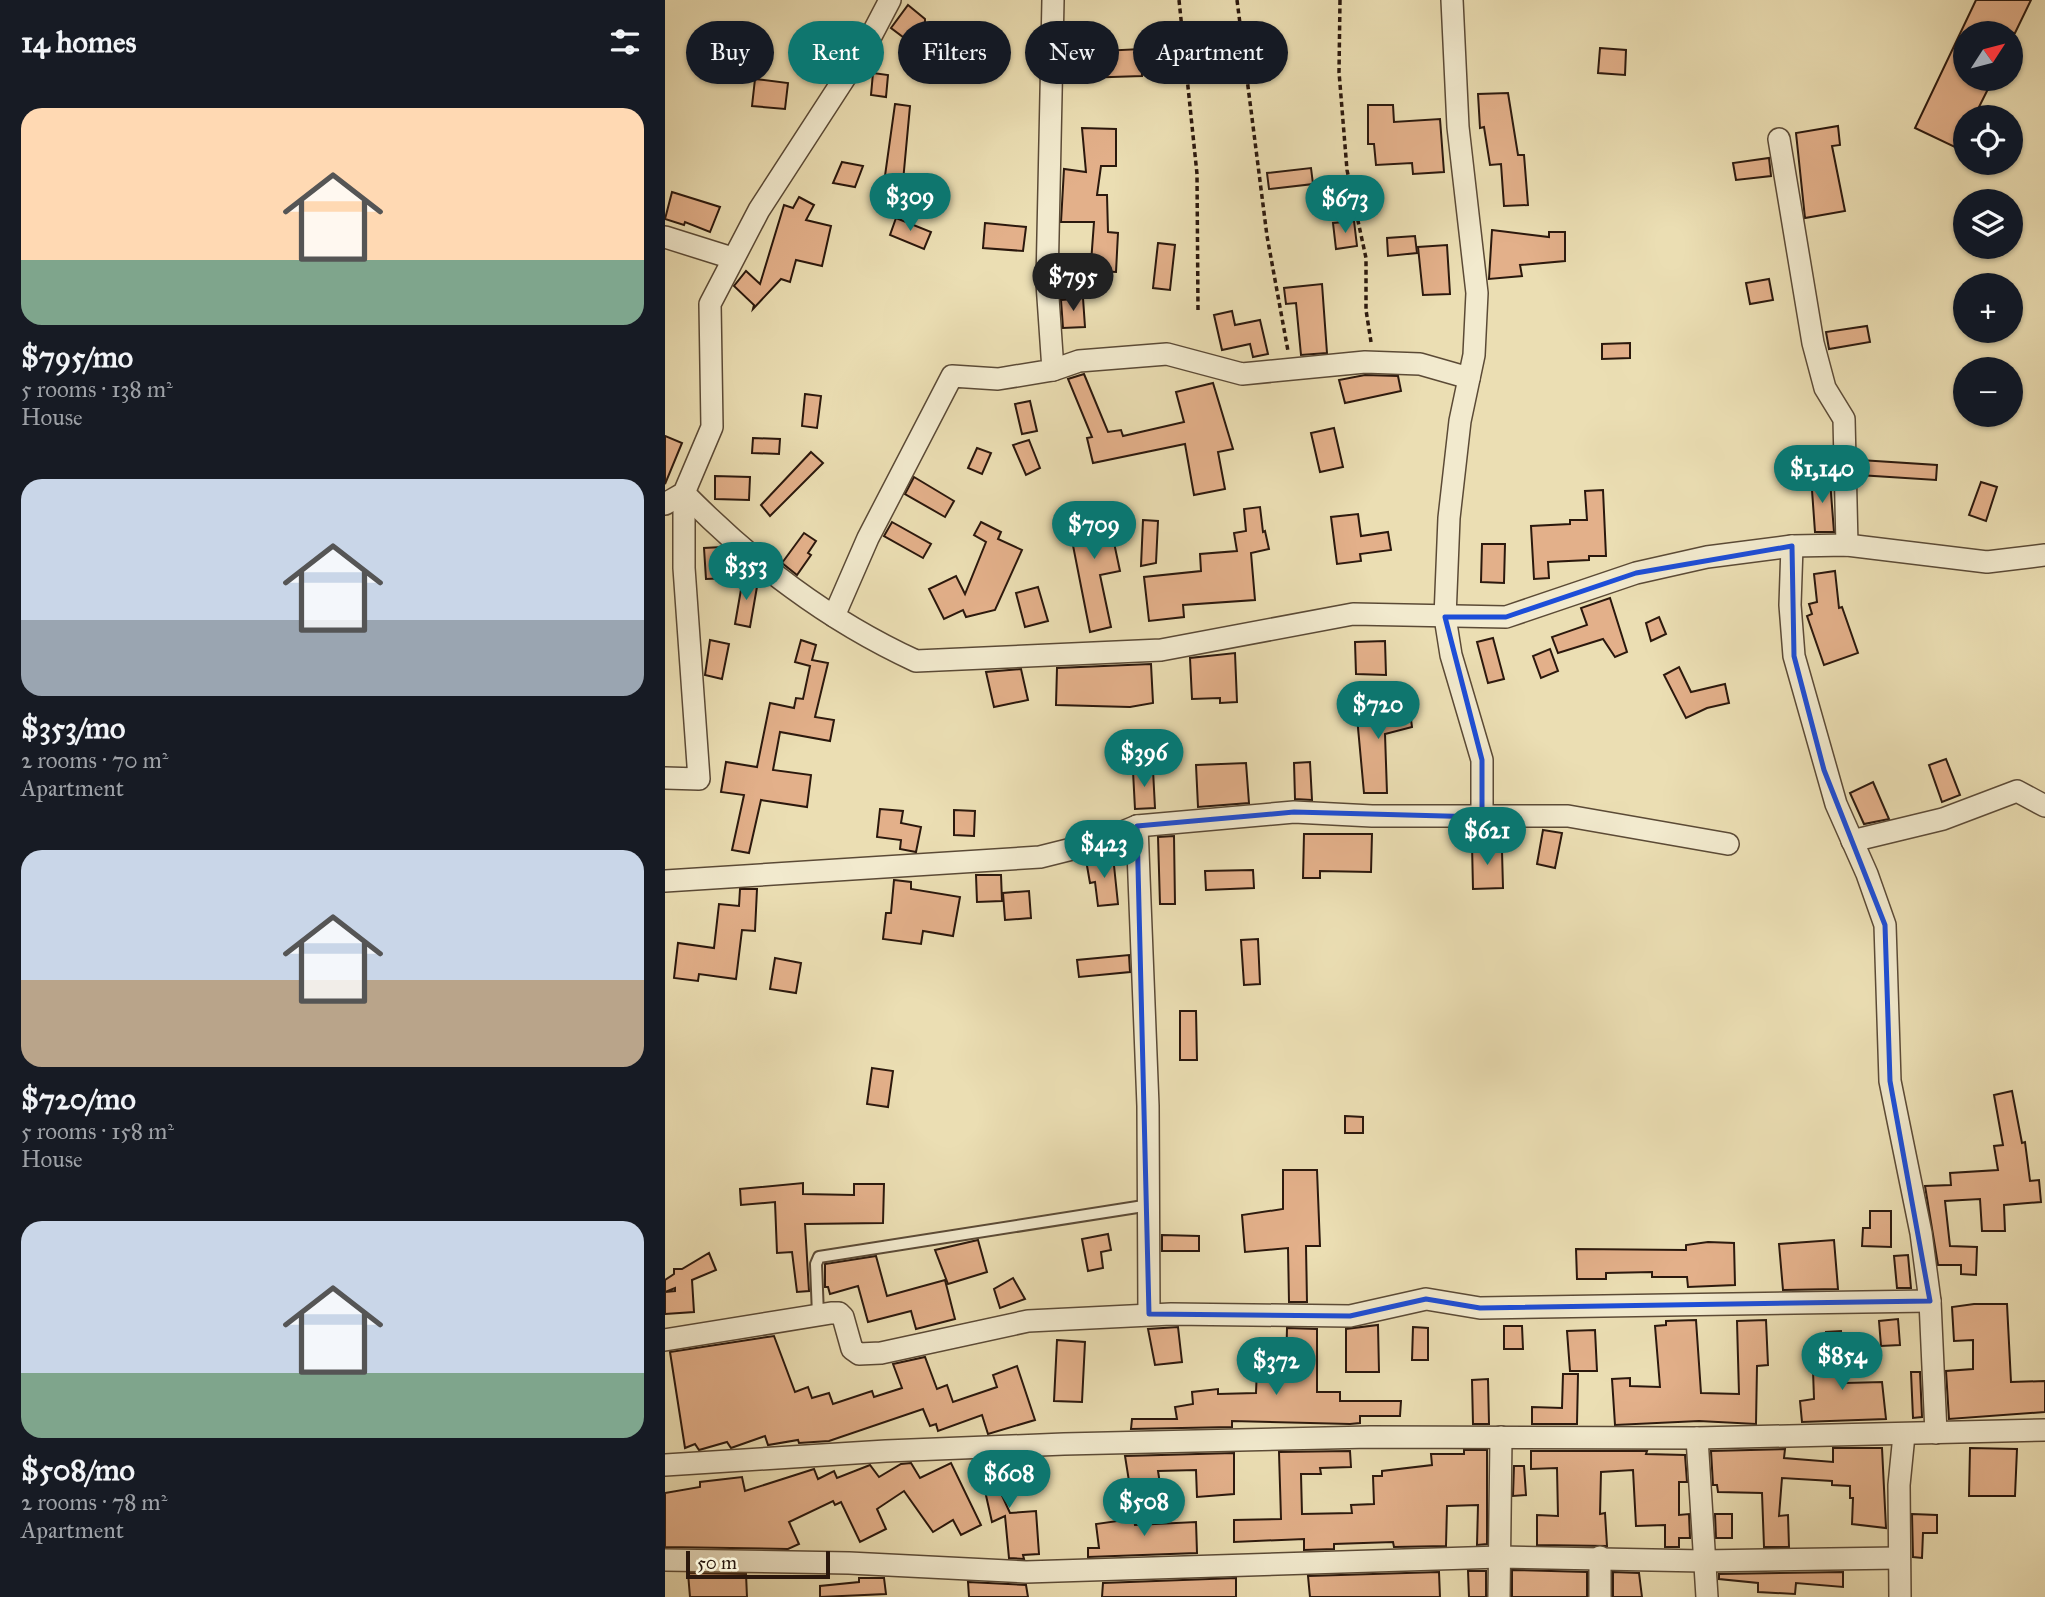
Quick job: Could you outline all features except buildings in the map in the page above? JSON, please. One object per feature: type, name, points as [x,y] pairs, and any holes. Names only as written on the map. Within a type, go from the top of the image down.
[{"type":"street","points":[[665,778],[699,779],[684,568],[684,493],[712,427],[710,304],[759,210],[868,42],[890,0]]},
{"type":"street","points":[[1053,0],[1047,283],[1053,370]]},
{"type":"street","points":[[1452,0],[1458,127],[1477,293],[1474,355],[1460,421],[1449,518],[1445,617],[1451,655],[1482,760],[1482,817]]},
{"type":"street","points":[[1779,139],[1813,343],[1825,388],[1844,419],[1847,545]]},
{"type":"street","points":[[665,237],[732,258]]},
{"type":"street","points":[[834,616],[868,538],[952,376],[998,379],[1053,370],[1079,361],[1167,354],[1242,374],[1365,362],[1420,364],[1469,378]]},
{"type":"street","points":[[665,504],[684,493]]},
{"type":"street","points":[[684,493],[772,575],[880,645],[916,662],[1161,650],[1353,614],[1506,617],[1636,573],[1707,557],[1792,546],[1847,545],[1987,562],[2045,555]]},
{"type":"street","points":[[1792,546],[1790,605],[1794,656],[1824,769],[1885,925],[1890,1080],[1921,1233],[1930,1301],[1936,1433]]},
{"type":"street","points":[[1852,841],[1943,820],[2017,791],[2045,806]]},
{"type":"street","points":[[665,881],[1040,857],[1095,843],[1137,826],[1294,812],[1482,817],[1567,816],[1728,844]]},
{"type":"street","points":[[1137,826],[1150,1205],[1149,1314]]},
{"type":"street","points":[[665,1340],[839,1313],[843,1317],[852,1349],[859,1354],[881,1353],[1028,1321],[1149,1314],[1350,1316],[1426,1299],[1480,1308],[1930,1301]]},
{"type":"street","points":[[665,1465],[885,1451],[1063,1444],[1501,1437],[1697,1438],[2045,1430]]},
{"type":"street","points":[[1900,1597],[1904,1435]]},
{"type":"street","points":[[1499,1597],[1501,1437]]},
{"type":"street","points":[[1697,1438],[1707,1597]]},
{"type":"street","points":[[665,1560],[849,1563],[1026,1572],[1500,1558],[1600,1557],[1703,1561],[1899,1558]]},
{"type":"street","points":[[1600,1557],[1600,1597]]},
{"type":"lane","points":[[818,1315],[816,1264],[820,1257],[1150,1205]]},
{"type":"path","points":[[1179,0],[1197,174],[1198,310]]},
{"type":"path","points":[[1237,0],[1267,236],[1291,369]]},
{"type":"path","points":[[1340,0],[1339,72],[1347,170],[1366,258],[1366,310],[1373,350]]},
{"type":"highlighted area","points":[[1792,546],[1794,656],[1824,770],[1885,925],[1890,1081],[1930,1301],[1480,1308],[1426,1299],[1350,1316],[1149,1314],[1137,826],[1294,812],[1482,817],[1482,760],[1445,617],[1506,617],[1636,573]]}]
